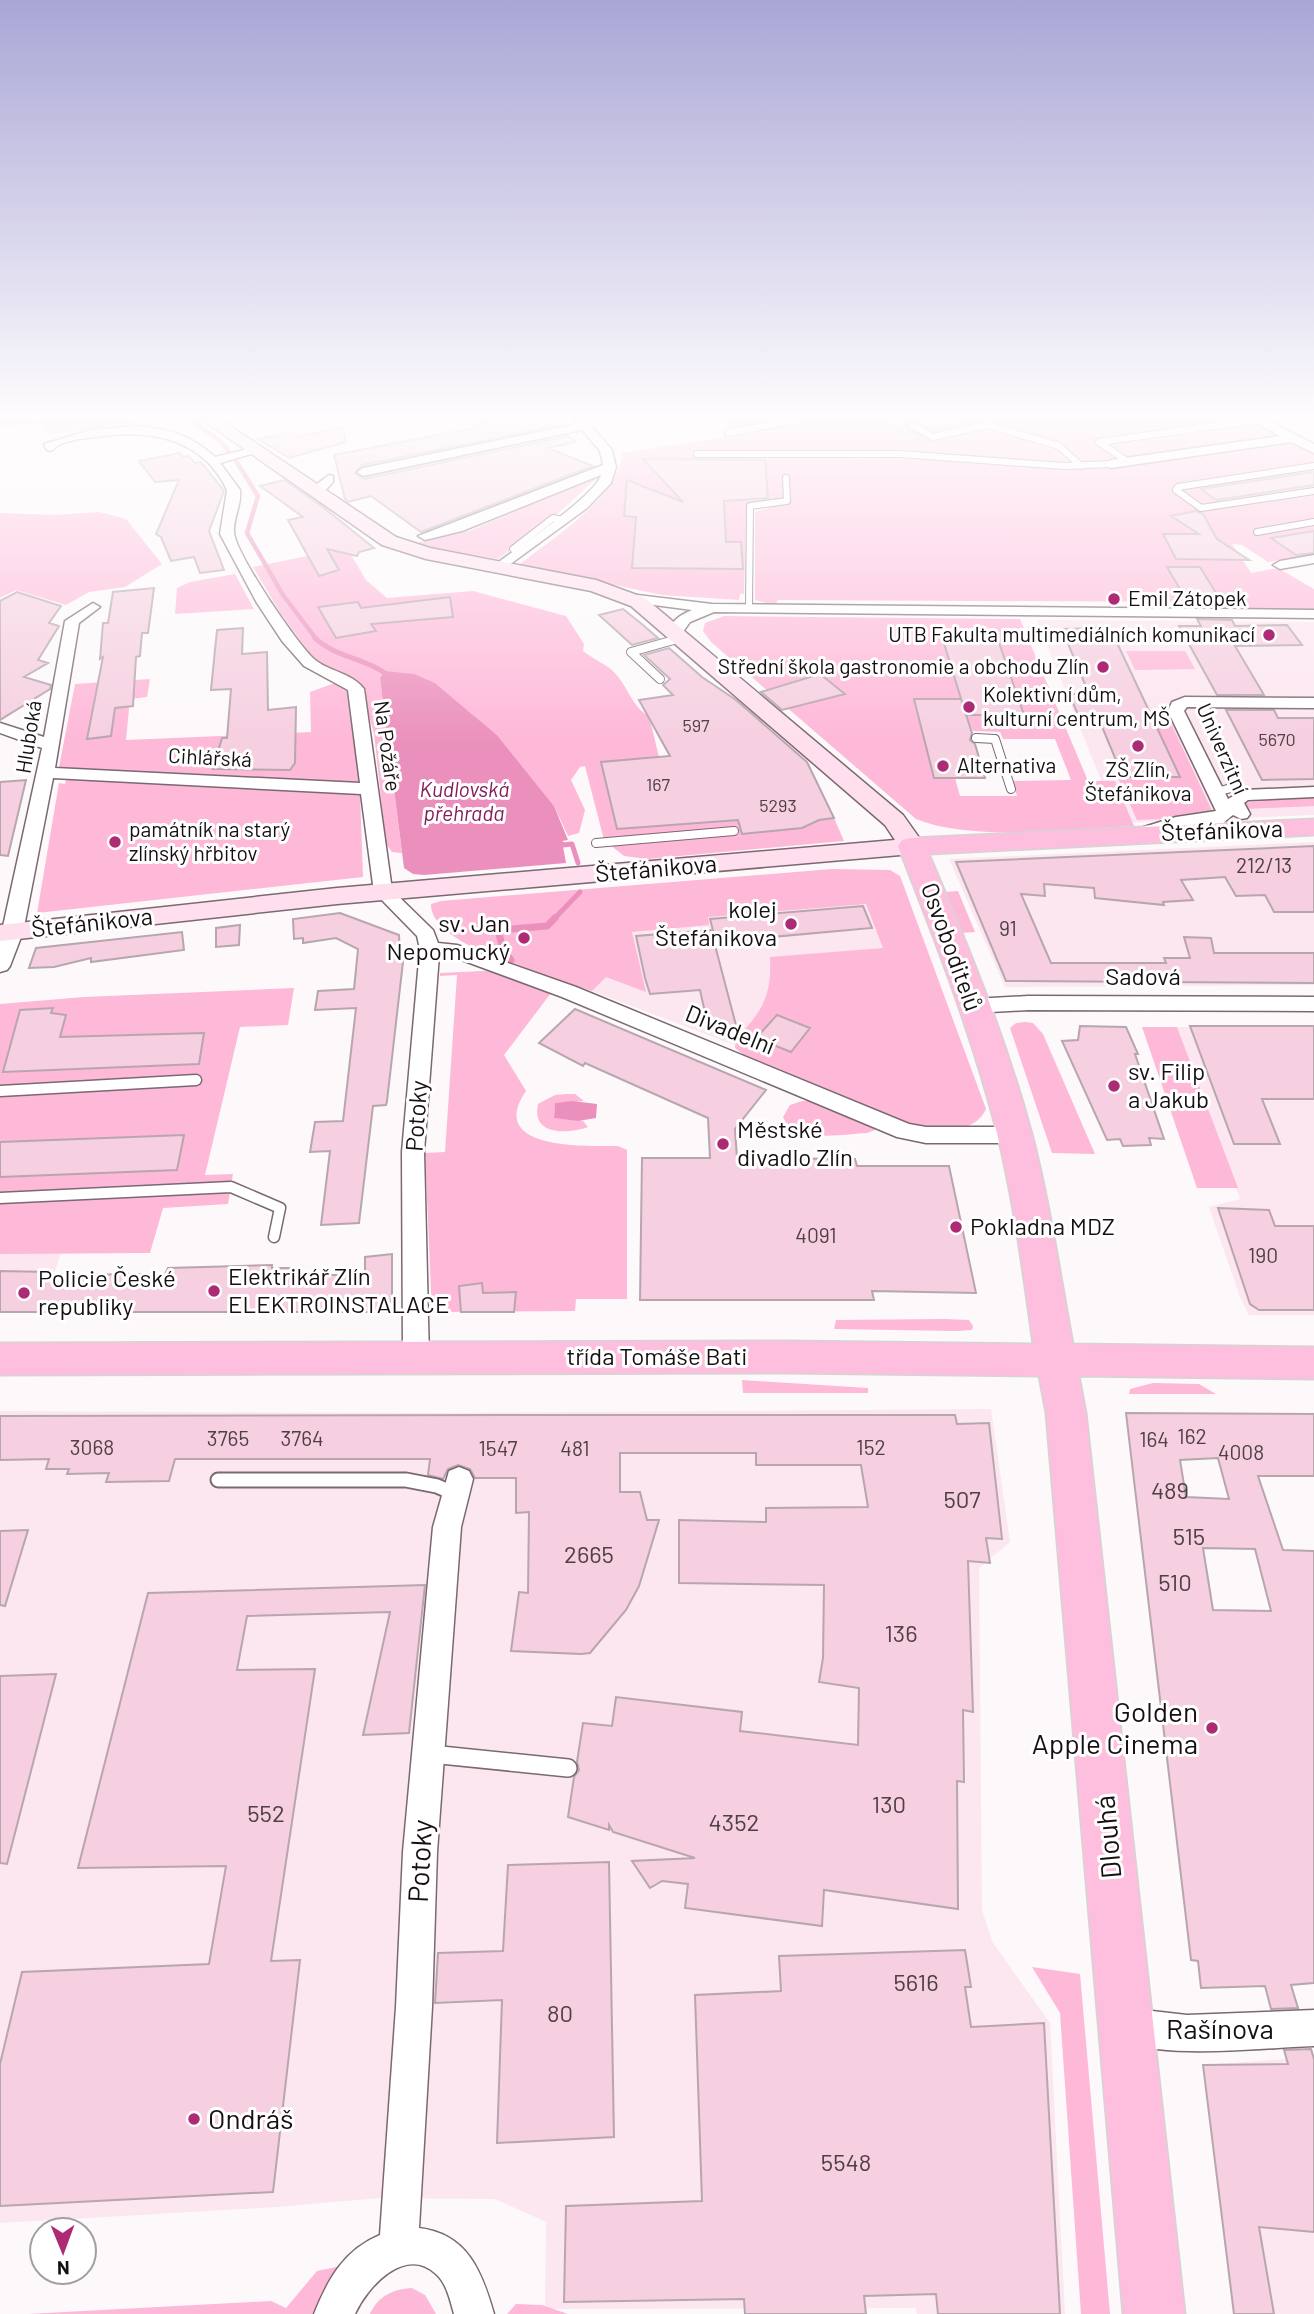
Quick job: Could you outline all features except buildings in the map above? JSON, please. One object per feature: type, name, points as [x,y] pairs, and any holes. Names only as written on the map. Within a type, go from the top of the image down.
[{"type":"main road","name":"Štefánikova","points":[[912,846],[1314,827]]},
{"type":"main road","name":"Osvoboditelů","points":[[912,846],[949,936],[1014,1135],[1030,1205],[1055,1360]]},
{"type":"main road","name":"třída Tomáše Bati","points":[[0,1359],[787,1357],[1314,1363]]},
{"type":"main road","name":"Dlouhá","points":[[1055,1360],[1066,1413],[1154,2314]]},
{"type":"street","name":"Na Požáře","points":[[229,527],[227,534],[267,608],[309,663],[323,672],[349,682],[356,689],[383,892]]},
{"type":"street","name":"Osvoboditelů","points":[[365,527],[389,541],[426,553],[596,586],[629,598],[678,636],[894,820],[912,846]]},
{"type":"street","points":[[425,536],[460,527]]},
{"type":"street","points":[[501,567],[553,527]]},
{"type":"street","points":[[1280,565],[1314,559]]},
{"type":"street","points":[[629,598],[713,608],[1314,614]]},
{"type":"street","name":"Hluboká","points":[[0,966],[46,773],[72,621],[93,607]]},
{"type":"street","points":[[678,636],[679,624],[684,619],[713,608]]},
{"type":"street","name":"Univerzitní","points":[[1137,835],[1176,822],[1221,818],[1226,813],[1176,711],[1178,705],[1185,702],[1314,703]]},
{"type":"street","points":[[0,728],[50,745]]},
{"type":"street","points":[[0,737],[50,745]]},
{"type":"street","name":"Cihlářská","points":[[46,773],[370,789]]},
{"type":"street","points":[[1241,814],[1236,801],[1244,795],[1314,792]]},
{"type":"street","name":"Štefánikova","points":[[6,933],[383,892],[912,846]]},
{"type":"street","points":[[383,892],[425,934],[430,949]]},
{"type":"street","name":"Divadelní","points":[[430,949],[450,949],[569,992],[905,1131],[926,1135],[1014,1135]]},
{"type":"street","name":"Potoky","points":[[416,1358],[413,1152],[430,949]]},
{"type":"street","name":"Sadová","points":[[973,1006],[1028,1003],[1314,1004]]},
{"type":"street","name":"Potoky","points":[[399,2246],[420,1853],[447,1527],[457,1486]]},
{"type":"street","name":"Rašínova","points":[[1126,2026],[1187,2033],[1314,2028]]},
{"type":"street","points":[[334,2314],[345,2289],[357,2272],[371,2259],[399,2246],[421,2246],[449,2260],[464,2279],[474,2314]]},
{"type":"lane","points":[[749,608],[750,527]]},
{"type":"lane","points":[[1257,532],[1286,527]]},
{"type":"lane","points":[[660,679],[631,652],[678,636]]},
{"type":"lane","points":[[976,738],[995,739],[1011,789]]},
{"type":"lane","points":[[1216,792],[1235,787],[1235,778],[1228,763]]},
{"type":"lane","points":[[596,843],[734,831]]},
{"type":"lane","points":[[0,1091],[196,1080]]},
{"type":"lane","points":[[0,1198],[231,1187],[280,1208],[274,1237]]},
{"type":"lane","points":[[218,1480],[405,1480],[437,1486],[457,1486]]},
{"type":"lane","points":[[428,1754],[568,1768]]},
{"type":"shaded area","points":[[0,527],[132,527],[162,564],[125,587],[89,592],[66,605],[16,590],[0,598]]},
{"type":"shaded area","points":[[479,527],[541,527],[498,559],[412,544]]},
{"type":"shaded area","points":[[568,527],[746,527],[744,594],[740,594],[739,600],[662,595],[519,565]]},
{"type":"shaded area","points":[[755,527],[1314,527],[1314,555],[1268,562],[1242,545],[1232,544],[1251,573],[1278,568],[1314,589],[1314,610],[1208,609],[1203,602],[778,600],[775,605],[755,600]]},
{"type":"shaded area","points":[[347,548],[366,580],[387,598],[473,591],[566,616],[584,644],[583,651],[615,673],[634,702],[649,716],[659,757],[834,818],[844,841],[647,859],[624,856],[604,840],[585,766],[580,767],[571,780],[585,810],[579,833],[568,836],[554,806],[497,735],[435,683],[384,671],[380,678],[402,853],[392,852],[386,844],[374,733],[359,684],[315,661],[281,614],[253,567]]},
{"type":"shaded area","points":[[235,574],[254,609],[175,614],[177,588],[190,582]]},
{"type":"shaded area","points":[[724,616],[1020,619],[1088,781],[1115,781],[1134,826],[994,832],[939,826],[916,819],[711,642],[703,631],[705,623]],"holes":[[[914,700],[966,715],[973,731],[1000,732],[1003,739],[1055,739],[1071,780],[1012,781],[1017,796],[960,796],[955,778],[934,778]]]},
{"type":"shaded area","points":[[1037,620],[1314,622],[1314,815],[1118,823]]},
{"type":"shaded area","points":[[1126,651],[1185,651],[1195,669],[1135,670]]},
{"type":"shaded area","points":[[150,679],[147,697],[130,699],[126,740],[311,732],[310,692],[340,684],[348,691],[359,783],[62,770],[59,767],[75,684]]},
{"type":"shaded area","points":[[1151,715],[1167,715],[1215,817],[1137,820],[1118,778],[1180,777]]},
{"type":"shaded area","points":[[67,776],[360,793],[363,877],[37,913],[59,783],[65,784]]},
{"type":"shaded area","points":[[1314,796],[1314,806],[1245,809],[1242,803]]},
{"type":"shaded area","points":[[1314,842],[1314,985],[1005,987],[949,859]]},
{"type":"shaded area","points":[[832,869],[890,870],[900,876],[986,1109],[971,1125],[937,1129],[904,1122],[745,1056],[735,1048],[736,1039],[764,1002],[769,983],[770,957],[883,948],[866,904],[708,917],[709,925],[632,932],[646,992],[606,977],[592,991],[498,959],[451,934],[436,920],[431,904],[441,901]]},
{"type":"shaded area","points":[[958,891],[975,932],[961,933],[945,892]]},
{"type":"shaded area","points":[[874,892],[904,956],[745,1056],[737,1046],[592,991],[609,971],[592,919]]},
{"type":"shaded area","points":[[502,970],[505,975],[551,993],[504,1055],[526,1091],[517,1111],[519,1125],[529,1135],[545,1141],[585,1146],[618,1146],[627,1150],[627,1299],[576,1299],[575,1311],[432,1312],[425,1153],[445,1152],[457,975],[440,976],[440,973]]},
{"type":"shaded area","points":[[294,988],[288,1025],[240,1027],[205,1175],[233,1174],[228,1204],[163,1208],[150,1253],[0,1254],[0,1004],[84,997]]},
{"type":"shaded area","points":[[1016,1023],[1033,1023],[1043,1034],[1095,1154],[1052,1153],[1010,1028]]},
{"type":"shaded area","points":[[1314,1026],[1314,1315],[1249,1315],[1240,1297],[1209,1207],[1240,1199],[1177,1027]]},
{"type":"shaded area","points":[[1142,1027],[1177,1027],[1238,1188],[1197,1188]]},
{"type":"shaded area","points":[[575,1094],[584,1101],[555,1103],[554,1118],[583,1121],[588,1127],[562,1131],[545,1127],[540,1122],[538,1104],[555,1095]]},
{"type":"shaded area","points":[[815,1101],[874,1126],[875,1130],[867,1133],[820,1136],[798,1131],[783,1117],[790,1105]]},
{"type":"shaded area","points":[[68,1230],[42,1312],[0,1312],[0,1231]]},
{"type":"shaded area","points":[[836,1320],[969,1320],[973,1326],[972,1330],[834,1329]]},
{"type":"shaded area","points":[[742,1380],[868,1388],[868,1393],[743,1393]]},
{"type":"shaded area","points":[[1153,1383],[1199,1384],[1216,1394],[1129,1394],[1130,1389]]},
{"type":"shaded area","points":[[991,1409],[1010,1542],[979,1568],[982,1910],[993,1943],[1050,2023],[1065,2314],[917,2314],[916,2308],[545,2309],[546,2222],[495,2199],[380,2198],[98,2217],[28,2216],[28,2221],[0,2223],[0,1411],[443,1413]]},
{"type":"shaded area","points":[[1032,1967],[1080,1974],[1110,2314],[1081,2314],[1060,2013]]},
{"type":"shaded area","points":[[1314,2057],[1314,2314],[1233,2314],[1203,2065]]},
{"type":"shaded area","points":[[341,2266],[318,2314],[27,2314],[271,2301],[286,2308],[317,2271]]},
{"type":"shaded area","points":[[412,2288],[425,2295],[436,2314],[370,2314],[377,2302],[387,2295]]},
{"type":"shaded area","points":[[516,2304],[542,2305],[568,2314],[507,2314]]},
{"type":"water","name":"Kudlovská přehrada","points":[[384,671],[414,674],[435,683],[497,735],[554,806],[568,840],[562,841],[566,863],[424,875],[413,874],[404,868],[380,678]]},
{"type":"water","points":[[573,1101],[597,1104],[596,1118],[578,1121],[554,1118],[555,1103]]},
{"type":"waterway","points":[[249,527],[247,533],[283,595],[316,639]]},
{"type":"waterway","points":[[316,639],[332,650],[372,666],[390,677]]},
{"type":"waterway","points":[[557,839],[563,845],[572,844],[578,863]]},
{"type":"waterway","points":[[553,920],[580,892]]},
{"type":"waterway","points":[[511,960],[503,949],[498,930],[547,926],[553,920]]},
{"type":"place","name":"Emil Zátopek","points":[[1114,599]]},
{"type":"place","name":"UTB Fakulta multimediálních komunikací","points":[[1269,635]]},
{"type":"place","name":"Střední škola gastronomie a obchodu Zlín","points":[[1103,667]]},
{"type":"place","name":"Kolektivní dům, kulturní centrum, MŠ","points":[[969,707]]},
{"type":"place","name":"ZŠ Zlín, Štefánikova","points":[[1138,746]]},
{"type":"place","name":"Alternativa","points":[[943,766]]},
{"type":"place","name":"památník na starý zlínský hřbitov","points":[[115,842]]},
{"type":"place","name":"kolej Štefánikova","points":[[791,924]]},
{"type":"place","name":"sv. Jan Nepomucký","points":[[524,938]]},
{"type":"place","name":"sv. Filip a Jakub","points":[[1114,1086]]},
{"type":"place","name":"Městské divadlo Zlín","points":[[723,1144]]},
{"type":"place","name":"Pokladna MDZ","points":[[956,1227]]},
{"type":"place","name":"Elektrikář Zlín ELEKTROINSTALACE","points":[[214,1291]]},
{"type":"place","name":"Policie České republiky","points":[[24,1293]]},
{"type":"place","name":"Golden Apple Cinema","points":[[1212,1728]]},
{"type":"place","name":"Ondráš","points":[[194,2119]]}]
